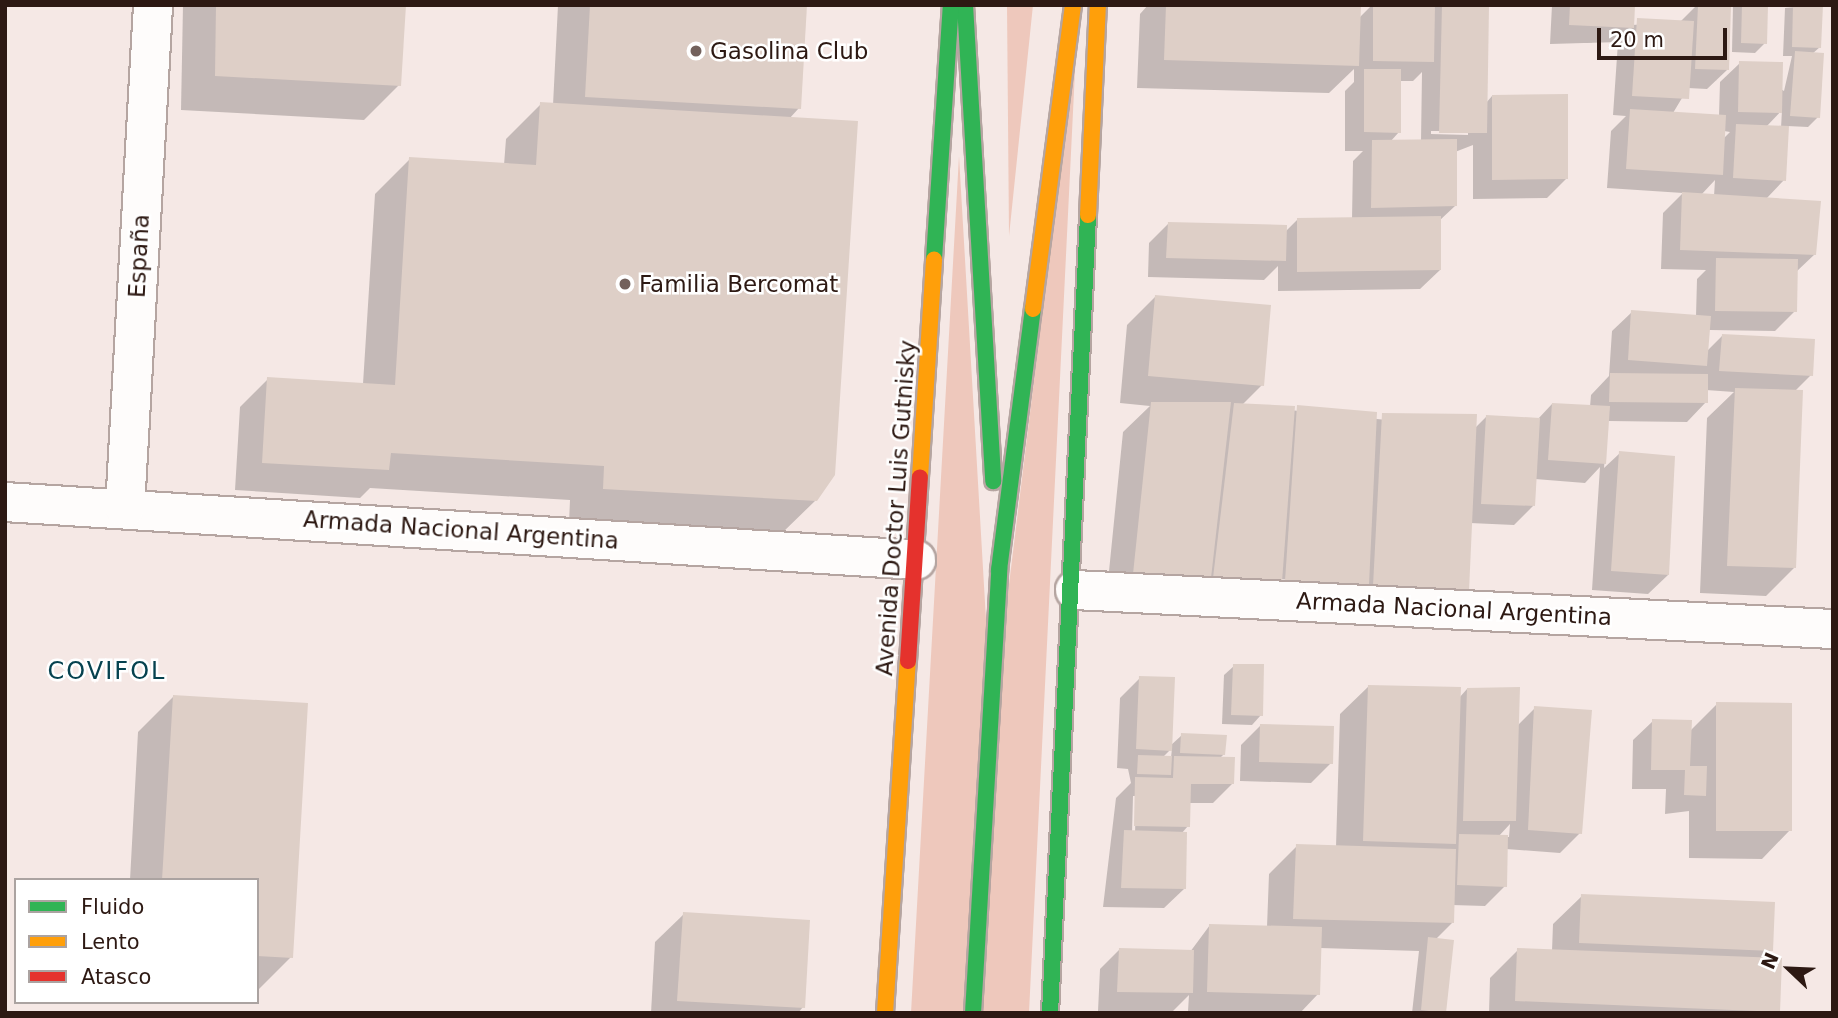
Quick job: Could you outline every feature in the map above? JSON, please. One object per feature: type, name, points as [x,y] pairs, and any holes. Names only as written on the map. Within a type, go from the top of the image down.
[{"type":"main road","name":"Avenida Doctor Luis Gutnisky","points":[[885,1013],[951,5]]},
{"type":"main road","points":[[965,5],[999,570]]},
{"type":"main road","points":[[973,1013],[999,570],[1073,5]]},
{"type":"main road","points":[[1050,1013],[1075,590],[1098,5]]},
{"type":"street","name":"España","points":[[125,508],[153,5]]},
{"type":"street","name":"Armada Nacional Argentina","points":[[5,502],[916,560]]},
{"type":"street","name":"Armada Nacional Argentina","points":[[1075,590],[1833,629]]},
{"type":"shaded area","points":[[1007,5],[1033,5],[1009,236]]},
{"type":"shaded area","points":[[1077,30],[1029,1013],[911,1013],[959,156],[992,723]]},
{"type":"building","points":[[216,5],[406,5],[401,86],[215,76]]},
{"type":"building","name":"Gasolina Club","points":[[590,5],[807,5],[801,109],[585,97]]},
{"type":"building","points":[[1166,5],[1361,5],[1359,66],[1164,60]]},
{"type":"building","points":[[1373,5],[1435,5],[1434,62],[1373,61]]},
{"type":"building","points":[[1442,5],[1489,5],[1487,133],[1439,133]]},
{"type":"building","points":[[1570,5],[1635,5],[1634,28],[1569,25]]},
{"type":"building","points":[[1698,5],[1731,5],[1729,70],[1695,69]]},
{"type":"building","points":[[1742,5],[1768,5],[1767,44],[1741,43]]},
{"type":"building","points":[[1793,5],[1823,5],[1821,48],[1792,47]]},
{"type":"building","points":[[1637,18],[1694,21],[1689,99],[1632,96]]},
{"type":"building","points":[[1795,51],[1824,53],[1820,118],[1790,116]]},
{"type":"building","points":[[1739,61],[1783,62],[1782,113],[1738,112]]},
{"type":"building","points":[[1364,69],[1401,69],[1401,133],[1364,132]]},
{"type":"building","points":[[1568,94],[1568,179],[1492,180],[1492,95]]},
{"type":"building","name":"Familia Bercomat","points":[[540,102],[858,121],[835,475],[817,501],[603,489],[604,466],[391,453],[389,470],[262,463],[267,377],[395,385],[409,157],[536,165]]},
{"type":"building","points":[[1630,109],[1726,115],[1723,175],[1626,169]]},
{"type":"building","points":[[1736,124],[1789,126],[1786,181],[1733,178]]},
{"type":"building","points":[[1457,139],[1457,206],[1371,208],[1372,140]]},
{"type":"building","points":[[1682,192],[1821,201],[1816,255],[1680,250]]},
{"type":"building","points":[[1441,216],[1441,270],[1297,272],[1297,218]]},
{"type":"building","points":[[1168,222],[1287,225],[1286,261],[1166,258]]},
{"type":"building","points":[[1716,258],[1798,259],[1797,312],[1715,311]]},
{"type":"building","points":[[1155,295],[1271,305],[1264,386],[1148,376]]},
{"type":"building","points":[[1631,310],[1711,316],[1707,366],[1628,360]]},
{"type":"building","points":[[1722,334],[1815,339],[1813,376],[1719,371]]},
{"type":"building","points":[[1610,373],[1708,374],[1708,403],[1609,402]]},
{"type":"building","points":[[1735,388],[1803,390],[1796,568],[1727,566]]},
{"type":"building","points":[[1151,402],[1231,402],[1211,578],[1133,574]]},
{"type":"building","points":[[1234,403],[1295,406],[1282,582],[1213,578]]},
{"type":"building","points":[[1552,403],[1610,406],[1606,464],[1548,460]]},
{"type":"building","points":[[1297,405],[1377,412],[1369,585],[1285,581]]},
{"type":"building","points":[[1382,413],[1477,414],[1469,591],[1373,586]]},
{"type":"building","points":[[1486,415],[1540,418],[1535,506],[1481,504]]},
{"type":"building","points":[[1619,451],[1675,456],[1669,575],[1611,571]]},
{"type":"building","points":[[1233,664],[1264,664],[1263,716],[1231,715]]},
{"type":"building","points":[[1139,676],[1175,677],[1172,751],[1136,749]]},
{"type":"building","points":[[1368,685],[1461,687],[1456,844],[1363,841]]},
{"type":"building","points":[[1520,687],[1516,821],[1463,821],[1467,688]]},
{"type":"building","points":[[173,695],[308,703],[293,958],[259,956],[259,878],[162,878]]},
{"type":"building","points":[[1716,702],[1792,703],[1792,831],[1716,831]]},
{"type":"building","points":[[1534,706],[1592,710],[1582,834],[1528,830]]},
{"type":"building","points":[[1652,719],[1692,720],[1690,766],[1707,766],[1706,796],[1684,795],[1685,770],[1651,770]]},
{"type":"building","points":[[1260,724],[1334,726],[1333,764],[1259,762]]},
{"type":"building","points":[[1181,733],[1227,735],[1225,755],[1180,753]]},
{"type":"building","points":[[1138,755],[1172,756],[1171,775],[1137,774]]},
{"type":"building","points":[[1174,756],[1235,757],[1234,784],[1191,784],[1190,827],[1134,826],[1135,777],[1173,778]]},
{"type":"building","points":[[1124,830],[1187,832],[1186,889],[1121,888]]},
{"type":"building","points":[[1459,834],[1508,835],[1507,887],[1457,885]]},
{"type":"building","points":[[1296,844],[1456,849],[1454,923],[1293,919]]},
{"type":"building","points":[[1581,894],[1775,902],[1773,951],[1579,943]]},
{"type":"building","points":[[683,912],[810,920],[805,1008],[677,1001]]},
{"type":"building","points":[[1209,924],[1322,927],[1320,995],[1207,992]]},
{"type":"building","points":[[1428,937],[1454,940],[1446,1013],[1421,1010]]},
{"type":"building","points":[[1119,948],[1194,950],[1193,993],[1117,992]]},
{"type":"building","points":[[1517,948],[1782,958],[1780,1012],[1515,1001]]},
{"type":"traffic: fast","points":[[934,259],[951,5]]},
{"type":"traffic: fast","points":[[965,5],[993,481]]},
{"type":"traffic: fast","points":[[1050,1013],[1088,215]]},
{"type":"traffic: fast","points":[[973,1013],[999,570],[1033,309]]},
{"type":"traffic: slow","points":[[1033,309],[1073,5]]},
{"type":"traffic: slow","points":[[1088,215],[1098,5]]},
{"type":"traffic: slow","points":[[920,477],[934,259]]},
{"type":"traffic: slow","points":[[885,1013],[908,661]]},
{"type":"traffic: jam","points":[[908,661],[920,477]]},
{"type":"place","name":"Gasolina Club","points":[[696,51]]},
{"type":"place","name":"Familia Bercomat","points":[[625,284]]},
{"type":"district","name":"COVIFOL","points":[[107,672]]}]
